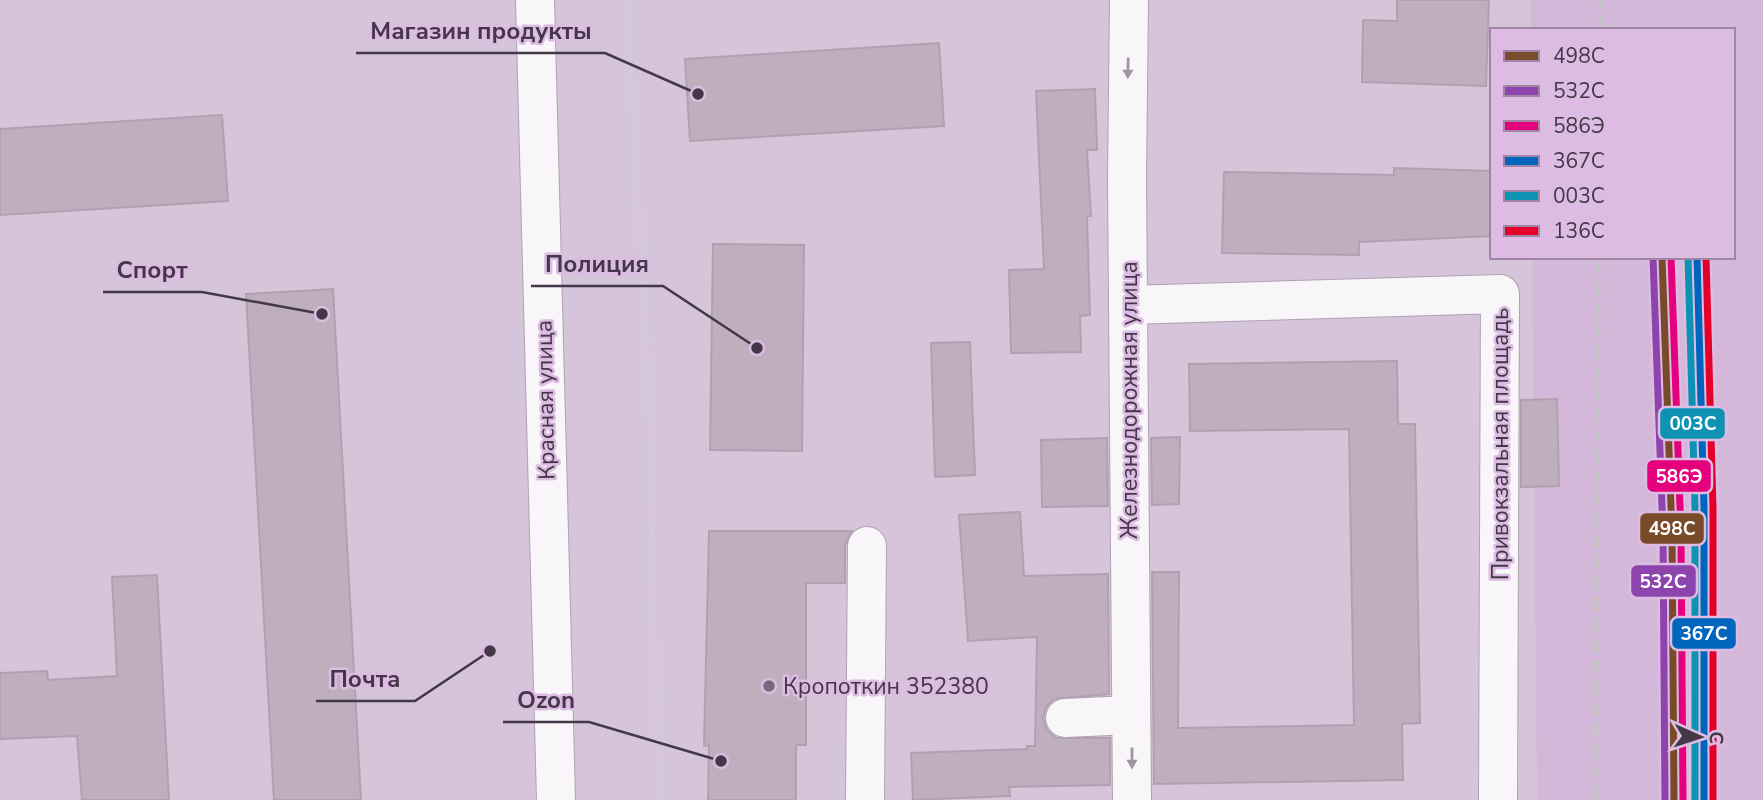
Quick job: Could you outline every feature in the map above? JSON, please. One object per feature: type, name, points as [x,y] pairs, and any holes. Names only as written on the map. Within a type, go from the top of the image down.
[{"type":"street","name":"Красная улица","points":[[535,0],[556,800]]},
{"type":"street","name":"Железнодорожная улица","points":[[1129,0],[1128,305],[1132,800]]},
{"type":"street","name":"Привокзальная площадь","points":[[1128,305],[1500,293],[1498,800]]},
{"type":"street","points":[[865,800],[867,547]]},
{"type":"street","points":[[1065,718],[1131,715]]},
{"type":"path","points":[[626,0],[647,338],[659,800]]},
{"type":"shaded area","points":[[1531,0],[1763,0],[1763,800],[1537,800],[1532,259],[1735,259],[1735,28],[1531,28]]},
{"type":"building","points":[[1397,0],[1489,0],[1486,86],[1362,82],[1363,20],[1397,21]]},
{"type":"building","points":[[939,43],[944,126],[690,141],[685,59]]},
{"type":"building","points":[[1095,89],[1097,150],[1087,150],[1091,216],[1087,216],[1090,315],[1080,316],[1081,352],[1011,353],[1009,270],[1044,269],[1036,91]]},
{"type":"building","points":[[222,115],[228,201],[0,215],[0,129]]},
{"type":"building","points":[[1394,168],[1490,171],[1490,236],[1359,242],[1359,255],[1222,253],[1224,172],[1394,175]]},
{"type":"building","points":[[713,244],[804,245],[802,451],[710,450]]},
{"type":"building","points":[[333,289],[361,800],[274,800],[246,294]]},
{"type":"building","points":[[970,342],[975,475],[935,477],[931,343]]},
{"type":"building","points":[[1397,361],[1398,424],[1415,424],[1420,723],[1402,724],[1403,780],[1154,784],[1152,572],[1179,572],[1178,728],[1354,725],[1349,429],[1190,431],[1189,364]]},
{"type":"building","points":[[1557,399],[1559,486],[1521,487],[1521,400]]},
{"type":"building","points":[[1180,437],[1179,504],[1152,505],[1151,438]]},
{"type":"building","points":[[1107,438],[1108,506],[1042,507],[1041,440]]},
{"type":"building","points":[[1020,512],[1024,576],[1108,574],[1109,694],[1054,699],[1046,707],[1043,718],[1046,729],[1056,738],[1110,738],[1110,785],[1009,787],[1010,796],[913,800],[911,753],[1027,749],[1027,746],[1035,746],[1037,637],[968,641],[959,515]]},
{"type":"building","points":[[709,531],[852,531],[845,545],[845,583],[806,583],[806,745],[796,745],[796,800],[708,800],[709,745],[704,746]]},
{"type":"building","points":[[157,575],[169,800],[82,800],[77,736],[0,739],[0,673],[47,671],[48,680],[117,676],[112,577]]},
{"type":"railway","points":[[1601,0],[1601,28]]},
{"type":"railway","points":[[1596,800],[1598,259]]},
{"type":"transit line","name":"532С","points":[[1653,259],[1663,534],[1665,800]]},
{"type":"transit line","name":"498С","points":[[1662,259],[1672,534],[1674,800]]},
{"type":"transit line","name":"586Э","points":[[1671,259],[1681,534],[1683,800]]},
{"type":"transit line","name":"003С","points":[[1688,259],[1695,508],[1695,800]]},
{"type":"transit line","name":"367С","points":[[1697,259],[1704,508],[1704,800]]},
{"type":"transit line","name":"136С","points":[[1706,259],[1713,508],[1713,800]]},
{"type":"place","name":"Магазин продукты","points":[[698,94]]},
{"type":"place","name":"Спорт","points":[[322,314]]},
{"type":"place","name":"Полиция","points":[[757,348]]},
{"type":"place","name":"Почта","points":[[490,651]]},
{"type":"place","name":"Кропоткин 352380","points":[[769,686]]},
{"type":"place","name":"Ozon","points":[[721,761]]}]
